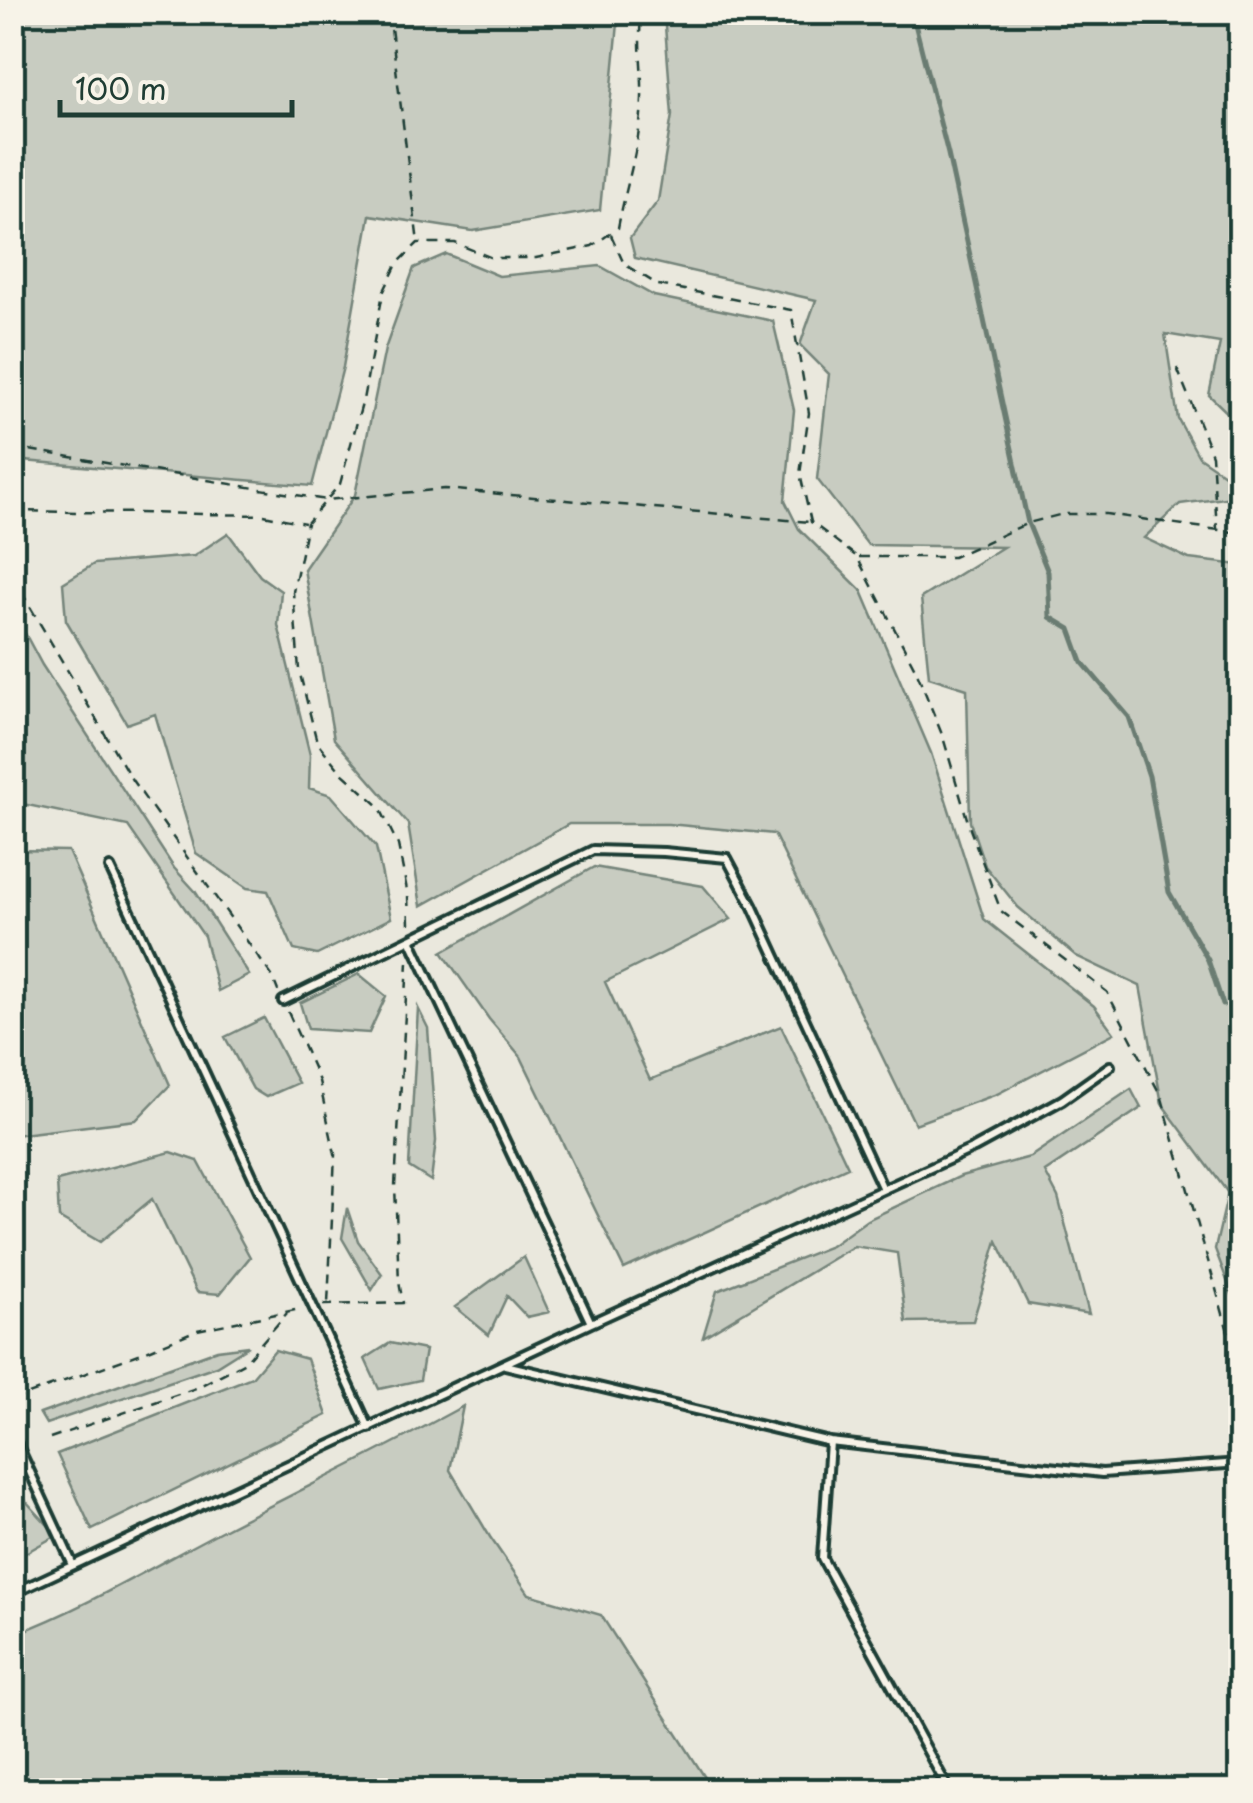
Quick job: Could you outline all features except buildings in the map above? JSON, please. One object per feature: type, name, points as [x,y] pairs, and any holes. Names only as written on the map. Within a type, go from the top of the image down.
[{"type":"lane","points":[[283,1001],[592,850],[727,858],[883,1189]]},
{"type":"lane","points":[[110,868],[368,1428]]},
{"type":"lane","points":[[410,938],[590,1323]]},
{"type":"lane","points":[[12,1594],[974,1148],[1062,1100],[1110,1066]]},
{"type":"lane","points":[[505,1365],[830,1442],[1102,1473],[1239,1464],[1240,1481]]},
{"type":"lane","points":[[12,1433],[74,1565]]},
{"type":"lane","points":[[830,1442],[822,1558],[948,1790]]},
{"type":"path","points":[[389,12],[418,244]]},
{"type":"path","points":[[314,1306],[403,1303],[396,1186],[410,938],[408,895],[398,845],[380,806],[342,773],[317,742],[299,670],[293,592],[307,524],[340,484],[383,294],[397,264],[418,244],[455,243],[492,258],[536,258],[592,246],[618,228],[636,148],[642,98],[642,12]]},
{"type":"path","points":[[610,234],[624,264],[658,285],[791,310],[809,414],[800,474],[810,522]]},
{"type":"path","points":[[1177,368],[1212,455],[1217,531]]},
{"type":"path","points":[[12,447],[326,500],[445,489],[810,522],[858,558],[916,670],[1002,911],[1108,992],[1162,1098],[1240,1374]]},
{"type":"path","points":[[12,512],[264,515],[307,524]]},
{"type":"path","points":[[858,558],[953,557],[1028,523],[1063,514],[1106,514],[1240,532]]},
{"type":"path","points":[[12,576],[132,780],[272,976],[319,1081],[335,1154],[328,1304]]},
{"type":"path","points":[[12,1400],[197,1330],[301,1309]]},
{"type":"path","points":[[50,1438],[196,1388],[245,1362],[288,1312]]},
{"type":"path","points":[[1239,1464],[1240,1436]]},
{"type":"shaded area","points":[[12,13],[619,13],[600,210],[473,231],[370,215],[343,367],[312,486],[13,460]]},
{"type":"shaded area","points":[[664,13],[1240,13],[1240,425],[1209,395],[1220,343],[1165,334],[1178,419],[1199,457],[1240,485],[1240,496],[1180,504],[1144,538],[1189,559],[1240,565],[1240,1357],[1233,1357],[1234,1299],[1215,1249],[1228,1193],[1162,1104],[1140,986],[1076,956],[1018,907],[985,866],[970,822],[967,689],[929,677],[921,598],[1003,547],[868,545],[817,479],[829,374],[800,345],[816,300],[635,258],[630,238],[658,201],[672,115]]},
{"type":"shaded area","points":[[446,254],[499,276],[600,266],[654,296],[773,321],[794,410],[785,501],[799,529],[862,591],[931,753],[984,919],[1094,1006],[1114,1033],[997,1094],[915,1124],[774,834],[668,824],[569,824],[421,906],[408,824],[334,739],[304,569],[355,495],[385,349],[414,268]]},
{"type":"shaded area","points":[[228,533],[260,576],[281,591],[278,625],[310,755],[309,788],[331,795],[376,847],[391,918],[317,955],[294,950],[268,891],[247,888],[196,853],[155,714],[127,724],[66,620],[63,583],[94,564],[194,556]]},
{"type":"shaded area","points":[[12,609],[42,665],[249,975],[218,991],[204,936],[128,826],[13,802]]},
{"type":"shaded area","points":[[12,850],[68,851],[170,1085],[136,1120],[13,1135]]},
{"type":"shaded area","points":[[594,867],[703,886],[731,919],[605,982],[650,1080],[781,1026],[848,1167],[624,1269],[521,1057],[442,952]]},
{"type":"shaded area","points":[[359,974],[386,996],[369,1033],[308,1029],[300,1003]]},
{"type":"shaded area","points":[[418,1008],[428,1028],[436,1141],[431,1181],[409,1167]]},
{"type":"shaded area","points":[[264,1018],[298,1083],[266,1097],[253,1089],[225,1037]]},
{"type":"shaded area","points":[[1131,1089],[1141,1108],[1045,1172],[1058,1197],[1089,1314],[1028,1304],[997,1241],[973,1321],[906,1322],[897,1253],[854,1246],[703,1337],[717,1291],[831,1246],[867,1220],[961,1176],[1030,1157]]},
{"type":"shaded area","points":[[171,1152],[198,1161],[250,1257],[220,1294],[197,1292],[152,1199],[100,1242],[59,1218],[57,1181]]},
{"type":"shaded area","points":[[347,1208],[358,1241],[382,1274],[372,1290],[342,1238]]},
{"type":"shaded area","points":[[524,1257],[549,1312],[527,1317],[507,1296],[489,1335],[455,1307]]},
{"type":"shaded area","points":[[390,1343],[425,1350],[420,1380],[379,1389],[365,1359]]},
{"type":"shaded area","points":[[248,1346],[216,1366],[46,1424],[40,1414],[217,1350]]},
{"type":"shaded area","points":[[275,1350],[307,1359],[327,1415],[92,1530],[57,1454],[252,1377]]},
{"type":"shaded area","points":[[463,1406],[450,1470],[490,1537],[529,1594],[601,1615],[713,1790],[13,1790],[13,1635],[94,1599]]},
{"type":"shaded area","points":[[12,1486],[57,1535],[13,1560],[12,1560]]},
{"type":"waterway","points":[[912,12],[948,154],[1028,523],[1048,572],[1050,617],[1070,629],[1082,662],[1129,717],[1149,776],[1169,892],[1208,960],[1223,1005]]}]
